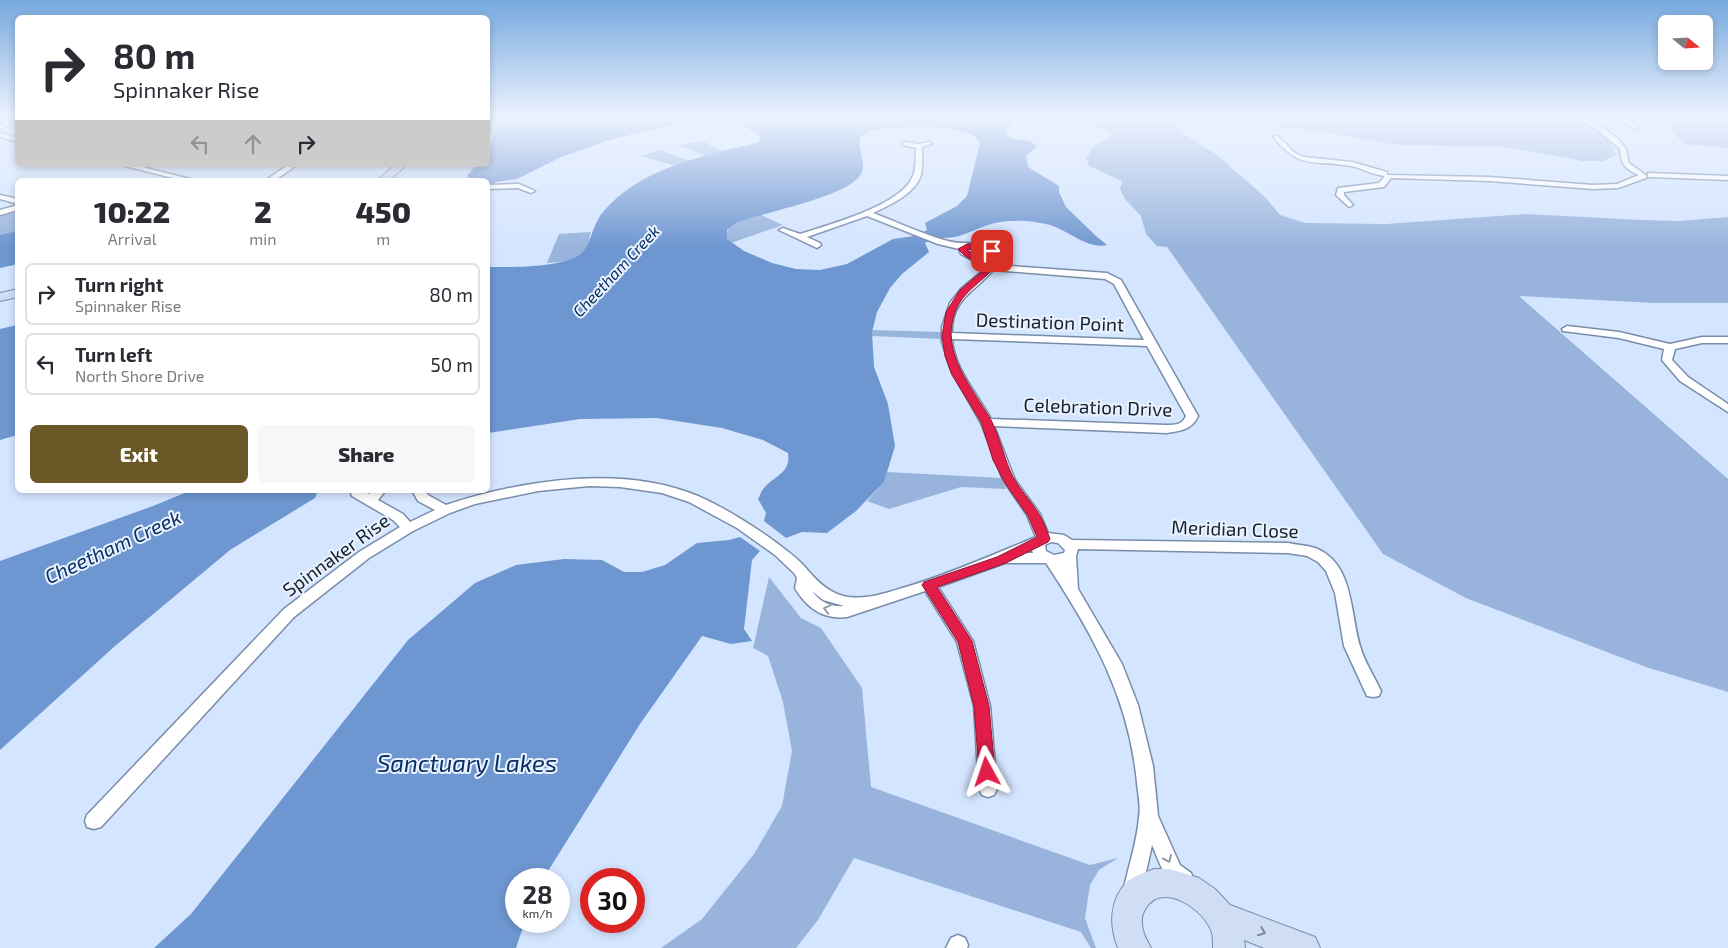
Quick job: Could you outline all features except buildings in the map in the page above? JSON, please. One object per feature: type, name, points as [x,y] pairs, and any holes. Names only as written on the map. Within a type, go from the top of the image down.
[{"type":"street","points":[[800,237],[866,213],[894,200],[907,191],[914,183],[918,174],[918,161]]},
{"type":"street","points":[[1324,161],[1352,164],[1388,175],[1489,179],[1593,187],[1618,186],[1645,174],[1728,178]]},
{"type":"street","points":[[1624,161],[1645,174]]},
{"type":"street","points":[[137,167],[184,178]]},
{"type":"street","points":[[164,172],[177,167]]},
{"type":"street","points":[[273,178],[290,167]]},
{"type":"street","points":[[385,178],[399,167]]},
{"type":"street","points":[[1349,205],[1340,196],[1341,190],[1381,185],[1388,175]]},
{"type":"street","points":[[490,188],[498,188]]},
{"type":"street","points":[[0,197],[15,201]]},
{"type":"street","points":[[0,213],[15,208]]},
{"type":"street","points":[[866,213],[941,242],[963,248],[974,245],[987,246],[991,249],[992,262],[988,272],[970,284],[956,302],[948,323],[947,336],[950,356],[957,375],[987,422],[999,460],[1010,483],[1034,516],[1068,548],[1071,589]]},
{"type":"street","points":[[783,230],[817,245]]},
{"type":"street","points":[[963,248],[964,252],[979,259],[992,262]]},
{"type":"street","name":"Celebration Drive","points":[[987,422],[1166,429],[1179,428],[1189,423],[1192,416],[1126,300],[1118,282],[1113,278],[1090,273],[992,262]]},
{"type":"street","points":[[0,297],[15,294]]},
{"type":"street","points":[[1567,329],[1610,332],[1642,338],[1670,347],[1702,340],[1728,340]]},
{"type":"street","name":"Destination Point","points":[[947,336],[1152,343]]},
{"type":"street","points":[[1670,347],[1667,360],[1684,379],[1728,409]]},
{"type":"street","name":"Spinnaker Rise","points":[[94,821],[289,613],[364,555],[408,528],[445,510],[494,495],[538,487],[589,482],[645,486],[680,494],[710,506],[742,525],[780,552],[804,578],[802,588],[807,597],[817,606],[826,610],[841,612],[854,610],[868,603],[1002,560],[1042,540]]},
{"type":"street","points":[[356,493],[398,517],[408,528]]},
{"type":"street","points":[[370,501],[377,493]]},
{"type":"street","points":[[420,493],[423,498],[445,510]]},
{"type":"street","points":[[1034,516],[1042,540]]},
{"type":"street","points":[[1068,548],[1054,537],[1042,540],[1037,547],[1038,551],[1048,558],[1071,589],[1114,664],[1130,706],[1144,766],[1149,816],[1131,900],[1126,913],[1127,928],[1133,947]]},
{"type":"street","name":"Meridian Close","points":[[1068,548],[1091,545],[1272,548],[1310,552],[1326,562],[1337,577],[1353,649],[1373,691]]},
{"type":"street","points":[[1048,558],[1061,560],[1068,548]]},
{"type":"street","name":"Spinnaker Rise","points":[[1002,560],[1048,558]]},
{"type":"street","points":[[929,585],[965,641],[982,706],[988,788]]},
{"type":"street","points":[[1149,816],[1173,871],[1211,904],[1220,916],[1227,930],[1228,948]]},
{"type":"street","points":[[1131,900],[1140,890],[1153,884],[1168,883],[1184,886],[1198,894]]},
{"type":"street","points":[[1220,916],[1304,948]]},
{"type":"shaded area","points":[[659,161],[689,161],[675,166]]},
{"type":"shaded area","points":[[1087,161],[1224,161],[1266,198],[1280,215],[1305,223],[1386,224],[1526,214],[1679,221],[1728,217],[1728,303],[1655,303],[1519,296],[1728,479],[1728,692],[1646,667],[1466,598],[1383,554],[1167,247],[1157,246],[1146,234],[1141,216],[1125,199],[1120,189],[1122,181],[1089,166]]},
{"type":"shaded area","points":[[15,212],[15,264],[0,268],[0,216]]},
{"type":"shaded area","points":[[761,215],[783,225],[731,243],[727,239],[726,233],[733,226],[751,217]]},
{"type":"shaded area","points":[[591,232],[587,248],[580,256],[570,260],[547,263],[559,234]]},
{"type":"shaded area","points":[[872,330],[941,332],[942,339],[872,336]]},
{"type":"shaded area","points":[[887,472],[1001,478],[1006,489],[961,487],[889,509],[867,501],[884,482]]},
{"type":"shaded area","points":[[769,577],[801,618],[821,628],[862,688],[871,787],[1090,865],[1118,858],[1099,870],[1090,885],[1085,918],[1096,948],[1091,948],[1081,932],[854,858],[818,920],[796,948],[661,948],[702,919],[754,854],[782,806],[792,751],[783,702],[768,656],[753,648]]},
{"type":"water","points":[[490,161],[553,161],[517,179],[496,182],[490,186],[490,178],[470,178],[467,176],[474,167],[490,167]]},
{"type":"water","name":"Cheetham Creek","points":[[686,161],[863,161],[861,174],[853,182],[840,190],[823,197],[736,223],[727,230],[727,239],[744,251],[772,263],[796,269],[820,270],[847,264],[893,239],[914,236],[927,230],[925,223],[957,206],[967,196],[976,161],[1027,161],[1028,167],[1059,186],[1059,192],[1066,207],[1107,245],[1093,245],[1050,225],[1019,221],[995,223],[959,236],[938,238],[925,243],[929,252],[902,274],[890,288],[877,312],[872,332],[874,367],[888,404],[895,446],[884,482],[856,511],[827,533],[802,532],[786,538],[764,521],[766,513],[758,499],[764,488],[785,469],[788,453],[763,440],[722,428],[657,418],[580,419],[490,433],[490,267],[546,265],[578,256],[586,248],[603,212],[618,197],[634,185]]},
{"type":"water","points":[[15,231],[15,264],[0,268],[0,235]]},
{"type":"water","points":[[15,325],[15,436],[0,440],[0,329]]},
{"type":"water","name":"Cheetham Creek","points":[[185,493],[317,493],[315,498],[230,550],[115,646],[0,750],[0,561]]},
{"type":"water","name":"Sanctuary Lakes","points":[[740,537],[760,551],[752,560],[744,629],[752,641],[731,644],[702,636],[640,724],[550,868],[505,868],[505,933],[521,933],[516,948],[154,948],[191,914],[408,640],[475,583],[516,565],[564,559],[602,560],[624,572],[642,572],[665,565],[697,543]]},
{"type":"route","points":[[987,772],[982,706],[965,641],[929,585],[1002,560],[1044,539],[1034,516],[1010,483],[999,460],[987,422],[957,375],[950,356],[947,336],[950,312],[963,291],[988,272],[991,267],[979,259],[967,255],[962,249],[970,245],[981,245],[987,246],[992,251]]}]
